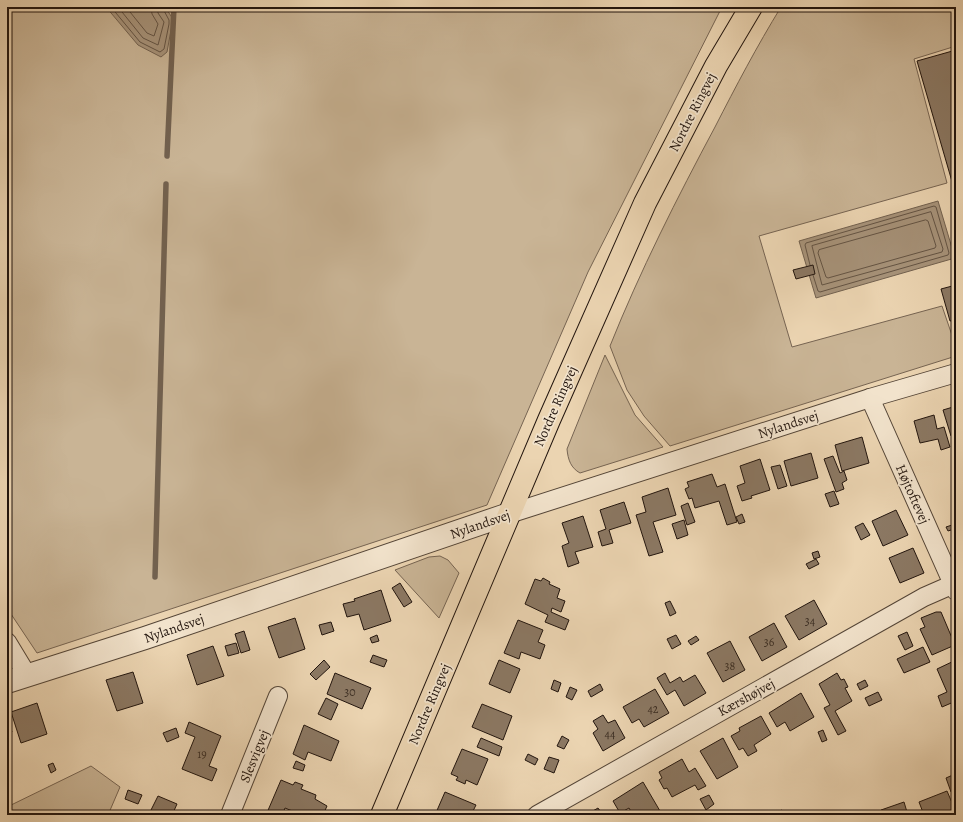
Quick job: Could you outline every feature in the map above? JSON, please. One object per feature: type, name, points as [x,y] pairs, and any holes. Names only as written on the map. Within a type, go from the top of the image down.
[{"type":"main road","name":"Nordre Ringvej","points":[[382,815],[509,514],[646,203],[716,66],[751,7]]},
{"type":"street","name":"Nylandsvej","points":[[7,682],[159,633],[509,514],[870,398],[956,373]]},
{"type":"street","name":"Højtoftevej","points":[[870,398],[955,586]]},
{"type":"street","name":"Kærshøjvej","points":[[537,815],[924,596],[955,586]]},
{"type":"street","points":[[7,642],[28,675]]},
{"type":"street","name":"Slesvigvej","points":[[230,815],[278,696]]},
{"type":"shaded area","points":[[7,7],[722,7],[588,272],[487,505],[37,653],[7,608]]},
{"type":"shaded area","points":[[781,7],[955,7],[956,46],[914,59],[947,183],[759,236],[792,347],[942,306],[956,347],[956,356],[670,446],[644,416],[627,390],[610,346],[646,262],[673,208],[747,66]]},
{"type":"shaded area","points":[[605,355],[635,415],[663,447],[580,473],[574,469],[570,463],[567,449]]},
{"type":"shaded area","points":[[440,556],[448,560],[459,573],[439,618],[395,570],[429,557]]},
{"type":"shaded area","points":[[91,766],[120,787],[108,815],[7,815],[7,807]]},
{"type":"water","points":[[106,7],[165,7],[173,19],[167,52],[161,57],[138,45]]},
{"type":"water","points":[[938,201],[955,258],[816,298],[799,241]]},
{"type":"building","points":[[956,50],[956,185],[953,185],[917,61]]},
{"type":"building","points":[[813,265],[815,274],[796,279],[793,270]]},
{"type":"building","points":[[956,285],[956,320],[950,321],[941,289]]},
{"type":"building","points":[[953,407],[956,414],[956,435],[951,436],[943,410]]},
{"type":"building","points":[[934,415],[937,429],[944,427],[950,447],[941,450],[938,439],[920,443],[914,421]]},
{"type":"building","points":[[862,437],[869,463],[842,471],[835,445]]},
{"type":"building","points":[[811,453],[818,478],[791,486],[784,461]]},
{"type":"building","points":[[833,456],[840,473],[844,471],[847,480],[842,483],[844,489],[836,492],[824,459]]},
{"type":"building","points":[[760,459],[770,490],[751,496],[752,498],[742,501],[737,486],[745,483],[740,466]]},
{"type":"building","points":[[780,465],[787,486],[778,489],[771,467]]},
{"type":"building","points":[[712,474],[717,487],[725,484],[737,522],[727,525],[719,501],[695,508],[692,498],[689,499],[685,489],[689,487],[687,482]]},
{"type":"building","points":[[668,488],[676,515],[653,522],[663,552],[649,556],[636,515],[646,512],[642,497]]},
{"type":"building","points":[[834,491],[839,504],[830,507],[825,494]]},
{"type":"building","points":[[624,502],[631,523],[609,530],[613,543],[602,546],[598,532],[606,529],[600,510]]},
{"type":"building","points":[[688,503],[695,522],[687,525],[681,506]]},
{"type":"building","points":[[896,510],[908,535],[883,546],[872,521]]},
{"type":"building","points":[[742,514],[745,522],[739,524],[736,517]]},
{"type":"building","points":[[583,516],[593,547],[575,552],[579,563],[568,567],[562,546],[569,543],[562,523]]},
{"type":"building","points":[[684,520],[688,535],[677,539],[672,524]]},
{"type":"building","points":[[863,523],[870,535],[861,540],[855,527]]},
{"type":"building","points":[[952,525],[954,529],[948,531],[946,527]]},
{"type":"building","points":[[913,548],[924,573],[900,583],[889,558]]},
{"type":"building","points":[[818,551],[820,557],[814,559],[812,553]]},
{"type":"building","points":[[816,559],[819,564],[809,569],[806,564]]},
{"type":"building","points":[[543,578],[550,582],[549,584],[560,589],[557,598],[565,601],[561,612],[552,608],[551,612],[569,620],[565,630],[545,622],[548,615],[525,604],[535,579],[541,581]]},
{"type":"building","points":[[400,583],[412,602],[404,607],[392,588]]},
{"type":"building","points":[[381,590],[391,621],[364,630],[359,614],[347,617],[343,604],[355,601],[354,599]]},
{"type":"building","points":[[814,600],[827,624],[799,640],[785,616]]},
{"type":"building","points":[[670,601],[676,613],[670,616],[665,603]]},
{"type":"building","points":[[936,612],[941,612],[955,645],[932,655],[920,629],[925,627],[921,618]]},
{"type":"building","points":[[295,618],[305,649],[279,658],[268,627]]},
{"type":"building","points":[[518,620],[543,630],[538,642],[545,645],[540,659],[521,652],[519,659],[504,653]]},
{"type":"building","points":[[331,622],[334,631],[322,635],[319,625]]},
{"type":"building","points":[[774,623],[787,647],[762,661],[749,637]]},
{"type":"building","points":[[244,631],[250,650],[241,653],[235,634]]},
{"type":"building","points":[[907,632],[913,646],[905,650],[898,636]]},
{"type":"building","points":[[377,635],[379,641],[372,643],[370,638]]},
{"type":"building","points":[[676,635],[681,644],[672,649],[667,639]]},
{"type":"building","points":[[696,636],[699,640],[691,645],[688,641]]},
{"type":"building","points":[[730,641],[745,670],[723,682],[707,653]]},
{"type":"building","points":[[236,643],[239,653],[228,656],[225,646]]},
{"type":"building","points":[[213,646],[224,676],[197,685],[187,655]]},
{"type":"building","points":[[923,647],[930,662],[904,673],[897,659]]},
{"type":"building","points":[[373,655],[387,660],[384,667],[370,662]]},
{"type":"building","points":[[324,660],[330,667],[316,680],[310,674]]},
{"type":"building","points":[[499,660],[520,669],[510,693],[489,684]]},
{"type":"building","points":[[956,660],[956,701],[942,707],[938,696],[947,692],[937,669]]},
{"type":"building","points":[[133,672],[143,703],[117,711],[106,680]]},
{"type":"building","points":[[335,673],[371,688],[362,709],[327,694]]},
{"type":"building","points":[[665,673],[670,683],[680,677],[683,682],[695,675],[706,693],[684,706],[675,690],[667,695],[657,678]]},
{"type":"building","points":[[837,673],[841,680],[844,679],[848,687],[845,688],[852,701],[835,711],[846,731],[838,735],[824,708],[830,705],[819,684]]},
{"type":"building","points":[[554,680],[561,683],[558,692],[551,689]]},
{"type":"building","points":[[865,680],[868,686],[860,690],[857,684]]},
{"type":"building","points":[[600,684],[603,690],[591,697],[588,691]]},
{"type":"building","points":[[570,687],[577,690],[572,700],[566,697]]},
{"type":"building","points":[[655,689],[669,713],[644,727],[639,719],[632,723],[623,707]]},
{"type":"building","points":[[878,692],[882,700],[869,706],[865,698]]},
{"type":"building","points":[[801,693],[814,717],[790,731],[785,722],[777,727],[769,713]]},
{"type":"building","points":[[326,698],[338,704],[331,720],[318,714]]},
{"type":"building","points":[[37,703],[47,734],[21,743],[11,712]]},
{"type":"building","points":[[482,704],[512,716],[503,740],[472,727]]},
{"type":"building","points":[[603,715],[608,723],[615,720],[625,738],[603,751],[593,733],[598,729],[593,721]]},
{"type":"building","points":[[761,716],[771,734],[754,745],[757,751],[748,756],[743,748],[739,750],[731,736],[740,731],[739,728]]},
{"type":"building","points":[[7,719],[12,732],[7,734]]},
{"type":"building","points":[[189,722],[221,736],[209,766],[217,769],[212,781],[182,769],[195,737],[185,733]]},
{"type":"building","points":[[304,725],[339,741],[331,761],[308,752],[305,760],[293,754]]},
{"type":"building","points":[[176,728],[179,737],[167,742],[163,733]]},
{"type":"building","points":[[823,730],[827,740],[822,742],[818,732]]},
{"type":"building","points":[[562,736],[569,740],[564,749],[557,746]]},
{"type":"building","points":[[481,738],[502,747],[499,756],[477,747]]},
{"type":"building","points":[[723,738],[738,767],[717,779],[700,751]]},
{"type":"building","points":[[462,749],[488,759],[477,785],[466,780],[465,784],[456,780],[458,777],[451,774]]},
{"type":"building","points":[[528,754],[538,759],[535,765],[525,760]]},
{"type":"building","points":[[549,757],[559,760],[554,773],[544,769]]},
{"type":"building","points":[[682,759],[689,772],[695,768],[706,786],[698,790],[695,785],[672,797],[667,788],[664,789],[659,780],[662,778],[659,772]]},
{"type":"building","points":[[296,761],[305,765],[303,771],[293,768]]},
{"type":"building","points":[[53,763],[56,770],[51,773],[48,765]]},
{"type":"building","points":[[955,774],[956,790],[951,792],[946,778]]},
{"type":"building","points":[[281,780],[293,785],[295,782],[303,785],[301,789],[316,795],[315,799],[327,806],[323,815],[308,813],[302,815],[285,808],[283,813],[289,815],[266,815]]},
{"type":"building","points":[[643,782],[660,811],[652,815],[633,815],[629,808],[620,813],[613,801]]},
{"type":"building","points":[[128,790],[142,795],[138,804],[125,799]]},
{"type":"building","points":[[947,791],[953,805],[956,803],[956,815],[924,815],[919,802]]},
{"type":"building","points":[[445,792],[476,805],[471,815],[435,815]]},
{"type":"building","points":[[709,795],[714,804],[706,810],[700,799]]},
{"type":"building","points":[[158,796],[177,804],[173,813],[177,815],[162,815],[151,810]]},
{"type":"building","points":[[904,802],[907,812],[901,815],[883,815],[881,810]]},
{"type":"building","points":[[598,808],[603,815],[586,815]]},
{"type":"building","points":[[782,810],[784,815],[771,815]]},
{"type":"waterway","points":[[167,156],[174,7]]},
{"type":"waterway","points":[[155,577],[166,184]]}]
